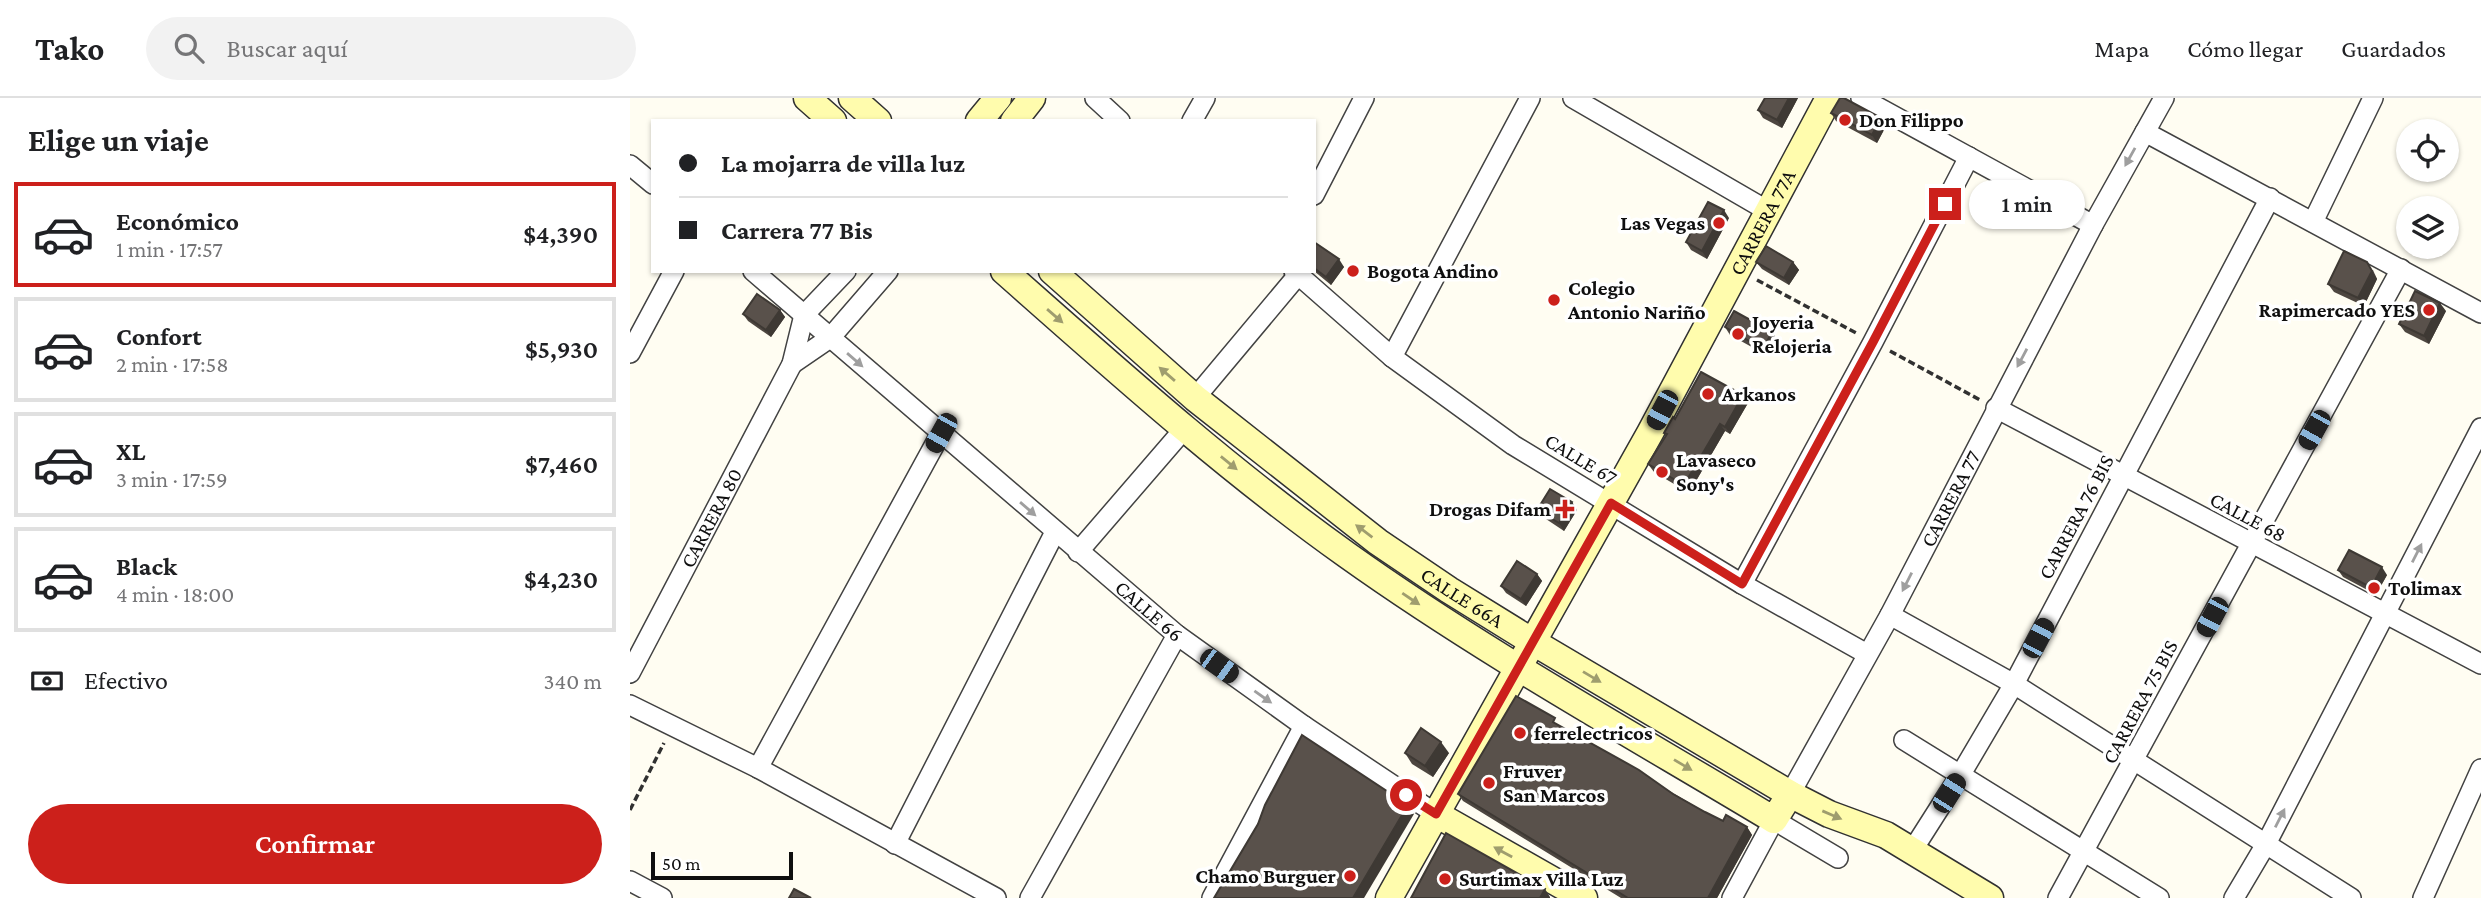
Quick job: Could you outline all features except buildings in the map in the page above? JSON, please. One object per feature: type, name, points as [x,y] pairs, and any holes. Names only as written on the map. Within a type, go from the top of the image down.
[{"type":"street","points":[[807,98],[831,119]]},
{"type":"street","points":[[852,98],[876,119]]},
{"type":"street","points":[[981,119],[998,98]]},
{"type":"street","points":[[1016,119],[1032,98]]},
{"type":"street","points":[[1095,98],[1118,119]]},
{"type":"street","points":[[1193,119],[1205,98]]},
{"type":"street","points":[[1316,191],[1364,98]]},
{"type":"street","points":[[1392,357],[1530,98]]},
{"type":"street","points":[[1573,98],[1768,211]]},
{"type":"street","name":"CARRERA 77A","points":[[1390,898],[1611,503],[1829,98]]},
{"type":"street","points":[[1861,98],[2093,225]]},
{"type":"street","points":[[2313,222],[2373,98]]},
{"type":"street","name":"CARRERA 77","points":[[1732,898],[1890,615],[1996,408],[2162,99]]},
{"type":"street","points":[[2145,132],[2481,313]]},
{"type":"street","points":[[1742,584],[1969,157]]},
{"type":"street","points":[[630,165],[651,182]]},
{"type":"street","name":"CARRERA 76 BIS","points":[[1912,851],[2014,684],[2270,198]]},
{"type":"street","name":"CARRERA 75 BIS","points":[[2058,898],[2401,269]]},
{"type":"street","points":[[630,353],[673,273]]},
{"type":"street","name":"CALLE 66","points":[[755,273],[1177,635],[1304,726],[1436,814],[1573,895]]},
{"type":"street","name":"CARRERA 80","points":[[630,673],[792,364],[804,315],[844,273]]},
{"type":"street","name":"CARRERA 80","points":[[792,364],[830,338],[886,273]]},
{"type":"street","name":"CALLE 66A","points":[[1006,273],[1185,428],[1346,555],[1519,667],[1838,858]]},
{"type":"street","name":"CALLE 66A","points":[[1054,273],[1195,398],[1378,542],[1449,590],[1790,794],[1829,814],[1886,835],[1990,898]]},
{"type":"street","points":[[1195,398],[1296,273]]},
{"type":"street","name":"CALLE 67","points":[[1296,273],[1392,357],[1513,445],[1742,584],[1867,654]]},
{"type":"street","name":"CALLE 68","points":[[1996,408],[2251,545],[2481,664]]},
{"type":"street","points":[[1078,552],[1185,428]]},
{"type":"street","points":[[2234,898],[2266,844],[2481,428]]},
{"type":"street","points":[[758,768],[941,433]]},
{"type":"street","points":[[895,844],[1055,532]]},
{"type":"street","points":[[1890,615],[2014,684],[2351,898]]},
{"type":"street","points":[[1030,898],[1177,635]]},
{"type":"street","points":[[630,705],[758,768],[996,898]]},
{"type":"street","points":[[1212,898],[1304,726]]},
{"type":"street","points":[[1904,740],[2159,898]]},
{"type":"street","points":[[2423,898],[2481,769]]},
{"type":"street","points":[[630,881],[662,898]]},
{"type":"path","points":[[630,810],[672,727]]},
{"type":"place","name":"Don Filippo","points":[[1845,120]]},
{"type":"place","name":"Las Vegas","points":[[1719,223]]},
{"type":"place","name":"Bogota Andino","points":[[1353,271]]},
{"type":"place","name":"Colegio Antonio Nariño","points":[[1554,300]]},
{"type":"place","name":"Rapimercado YES","points":[[2429,310]]},
{"type":"place","name":"Joyeria Relojeria","points":[[1738,334]]},
{"type":"place","name":"Arkanos","points":[[1708,394]]},
{"type":"place","name":"Lavaseco Sony's","points":[[1662,472]]},
{"type":"place","name":"Drogas Difam","points":[[1565,509]]},
{"type":"place","name":"Tolimax","points":[[2374,588]]},
{"type":"place","name":"ferrelectricos","points":[[1520,733]]},
{"type":"place","name":"Fruver San Marcos","points":[[1489,783]]},
{"type":"place","name":"Chamo Burguer","points":[[1350,876]]},
{"type":"place","name":"Surtimax Villa Luz","points":[[1445,879]]},
{"type":"route","points":[[1406,795],[1436,814],[1611,503],[1742,584],[1945,204]]}]
